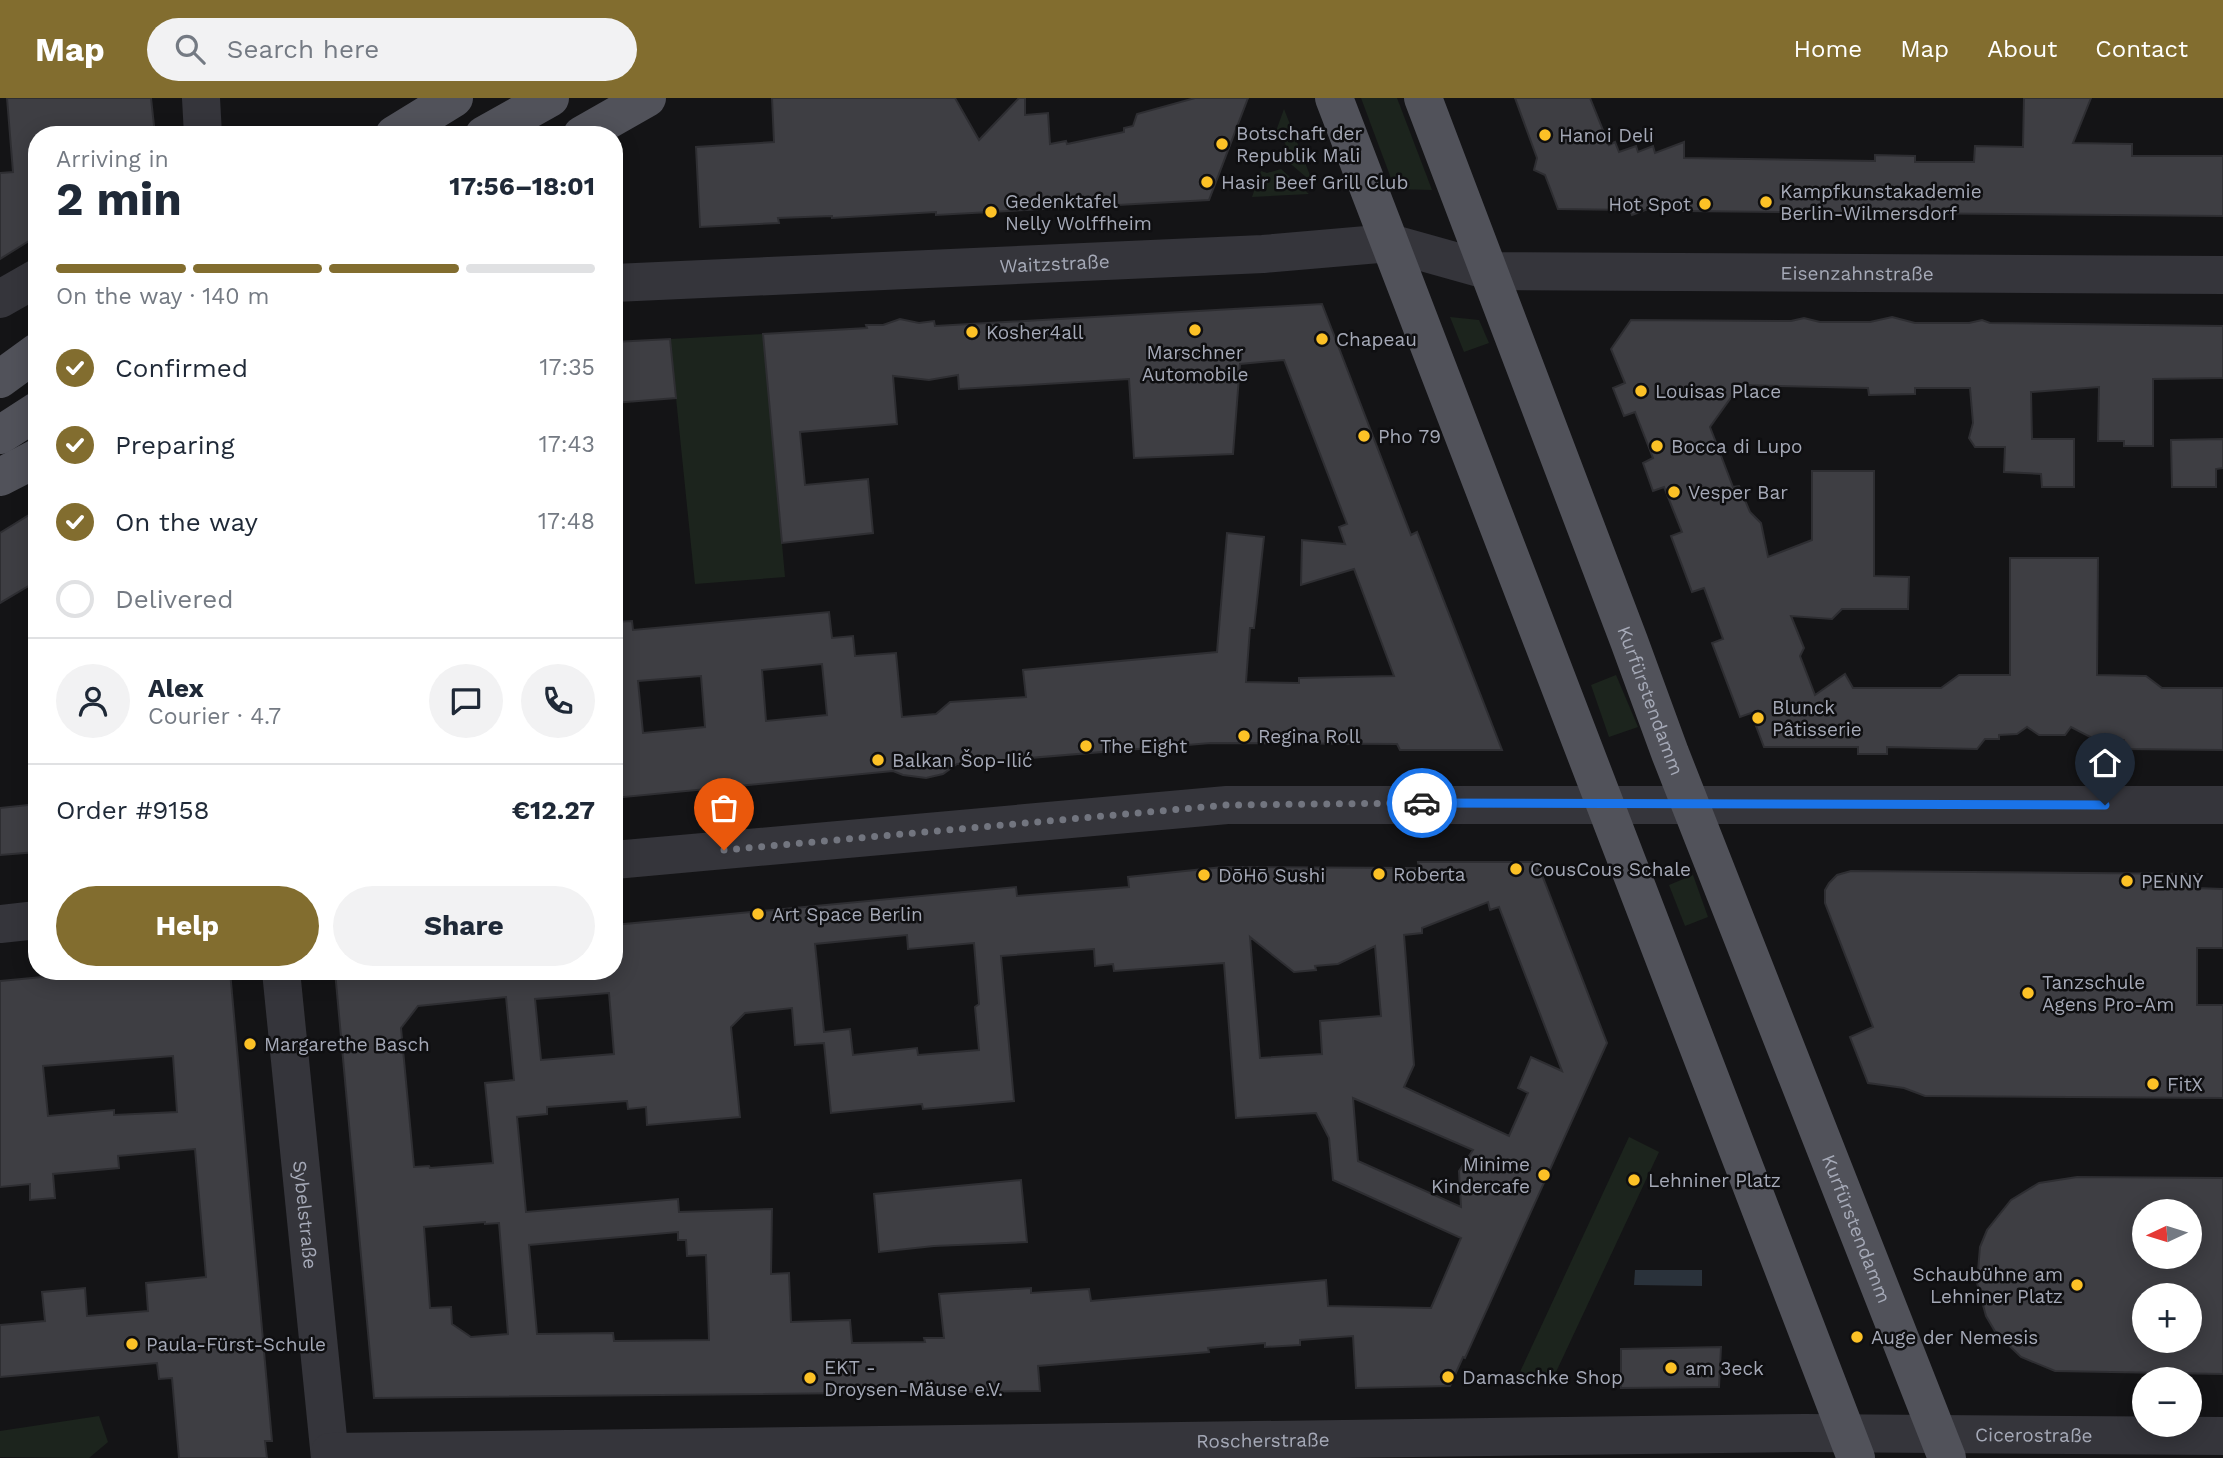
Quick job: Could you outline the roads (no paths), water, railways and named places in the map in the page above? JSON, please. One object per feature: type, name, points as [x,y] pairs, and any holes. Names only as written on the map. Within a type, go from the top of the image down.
[{"type":"main road","points":[[409,126],[454,98]]},
{"type":"main road","points":[[500,126],[550,98]]},
{"type":"main road","points":[[598,126],[647,98]]},
{"type":"main road","points":[[1334,98],[1852,1445]]},
{"type":"main road","name":"Kurfürstendamm","points":[[1423,98],[1690,803],[1942,1445]]},
{"type":"main road","points":[[0,379],[28,359]]},
{"type":"main road","points":[[1,433],[28,416]]},
{"type":"main road","points":[[0,477],[28,463]]},
{"type":"street","name":"Waitzstraße","points":[[623,283],[1250,254],[1390,243],[1490,271]]},
{"type":"street","name":"Eisenzahnstraße","points":[[1490,271],[2223,275]]},
{"type":"street","points":[[0,299],[28,283]]},
{"type":"street","points":[[623,859],[1227,805],[2223,805]]},
{"type":"street","points":[[0,924],[28,921]]},
{"type":"street","name":"Sybelstraße","points":[[282,980],[330,1455]]},
{"type":"street","name":"Cicerostraße","points":[[1852,1445],[1942,1445],[2223,1436]]},
{"type":"street","points":[[1480,1447],[1852,1445]]},
{"type":"street","name":"Roscherstraße","points":[[330,1455],[1480,1447]]},
{"type":"place","name":"Hanoi Deli","points":[[1545,135]]},
{"type":"place","name":"Botschaft der Republik Mali","points":[[1222,144]]},
{"type":"place","name":"Hasir Beef Grill Club","points":[[1207,182]]},
{"type":"place","name":"Kampfkunstakademie Berlin-Wilmersdorf","points":[[1766,202]]},
{"type":"place","name":"Hot Spot","points":[[1705,204]]},
{"type":"place","name":"Gedenktafel Nelly Wolffheim","points":[[991,212]]},
{"type":"place","name":"Marschner Automobile","points":[[1195,330]]},
{"type":"place","name":"Kosher4all","points":[[972,332]]},
{"type":"place","name":"Chapeau","points":[[1322,339]]},
{"type":"place","name":"Louisas Place","points":[[1641,391]]},
{"type":"place","name":"Pho 79","points":[[1364,436]]},
{"type":"place","name":"Bocca di Lupo","points":[[1657,446]]},
{"type":"place","name":"Vesper Bar","points":[[1674,492]]},
{"type":"place","name":"Blunck Pâtisserie","points":[[1758,718]]},
{"type":"place","name":"Regina Roll","points":[[1244,736]]},
{"type":"place","name":"The Eight","points":[[1086,746]]},
{"type":"place","name":"Balkan Šop-Ilić","points":[[878,760]]},
{"type":"place","name":"CousCous Schale","points":[[1516,869]]},
{"type":"place","name":"Roberta","points":[[1379,874]]},
{"type":"place","name":"DōHō Sushi","points":[[1204,875]]},
{"type":"place","name":"PENNY","points":[[2127,881]]},
{"type":"place","name":"Art Space Berlin","points":[[758,914]]},
{"type":"place","name":"Tanzschule Agens Pro-Am","points":[[2028,993]]},
{"type":"place","name":"Margarethe Basch","points":[[250,1044]]},
{"type":"place","name":"FitX","points":[[2153,1084]]},
{"type":"place","name":"Minime Kindercafe","points":[[1544,1175]]},
{"type":"place","name":"Lehniner Platz","points":[[1634,1180]]},
{"type":"place","name":"Schaubühne am Lehniner Platz","points":[[2077,1285]]},
{"type":"place","name":"Auge der Nemesis","points":[[1857,1337]]},
{"type":"place","name":"Paula-Fürst-Schule","points":[[132,1344]]},
{"type":"place","name":"am 3eck","points":[[1671,1368]]},
{"type":"place","name":"Damaschke Shop","points":[[1448,1377]]},
{"type":"place","name":"EKT - Droysen-Mäuse e.V.","points":[[810,1378]]}]
